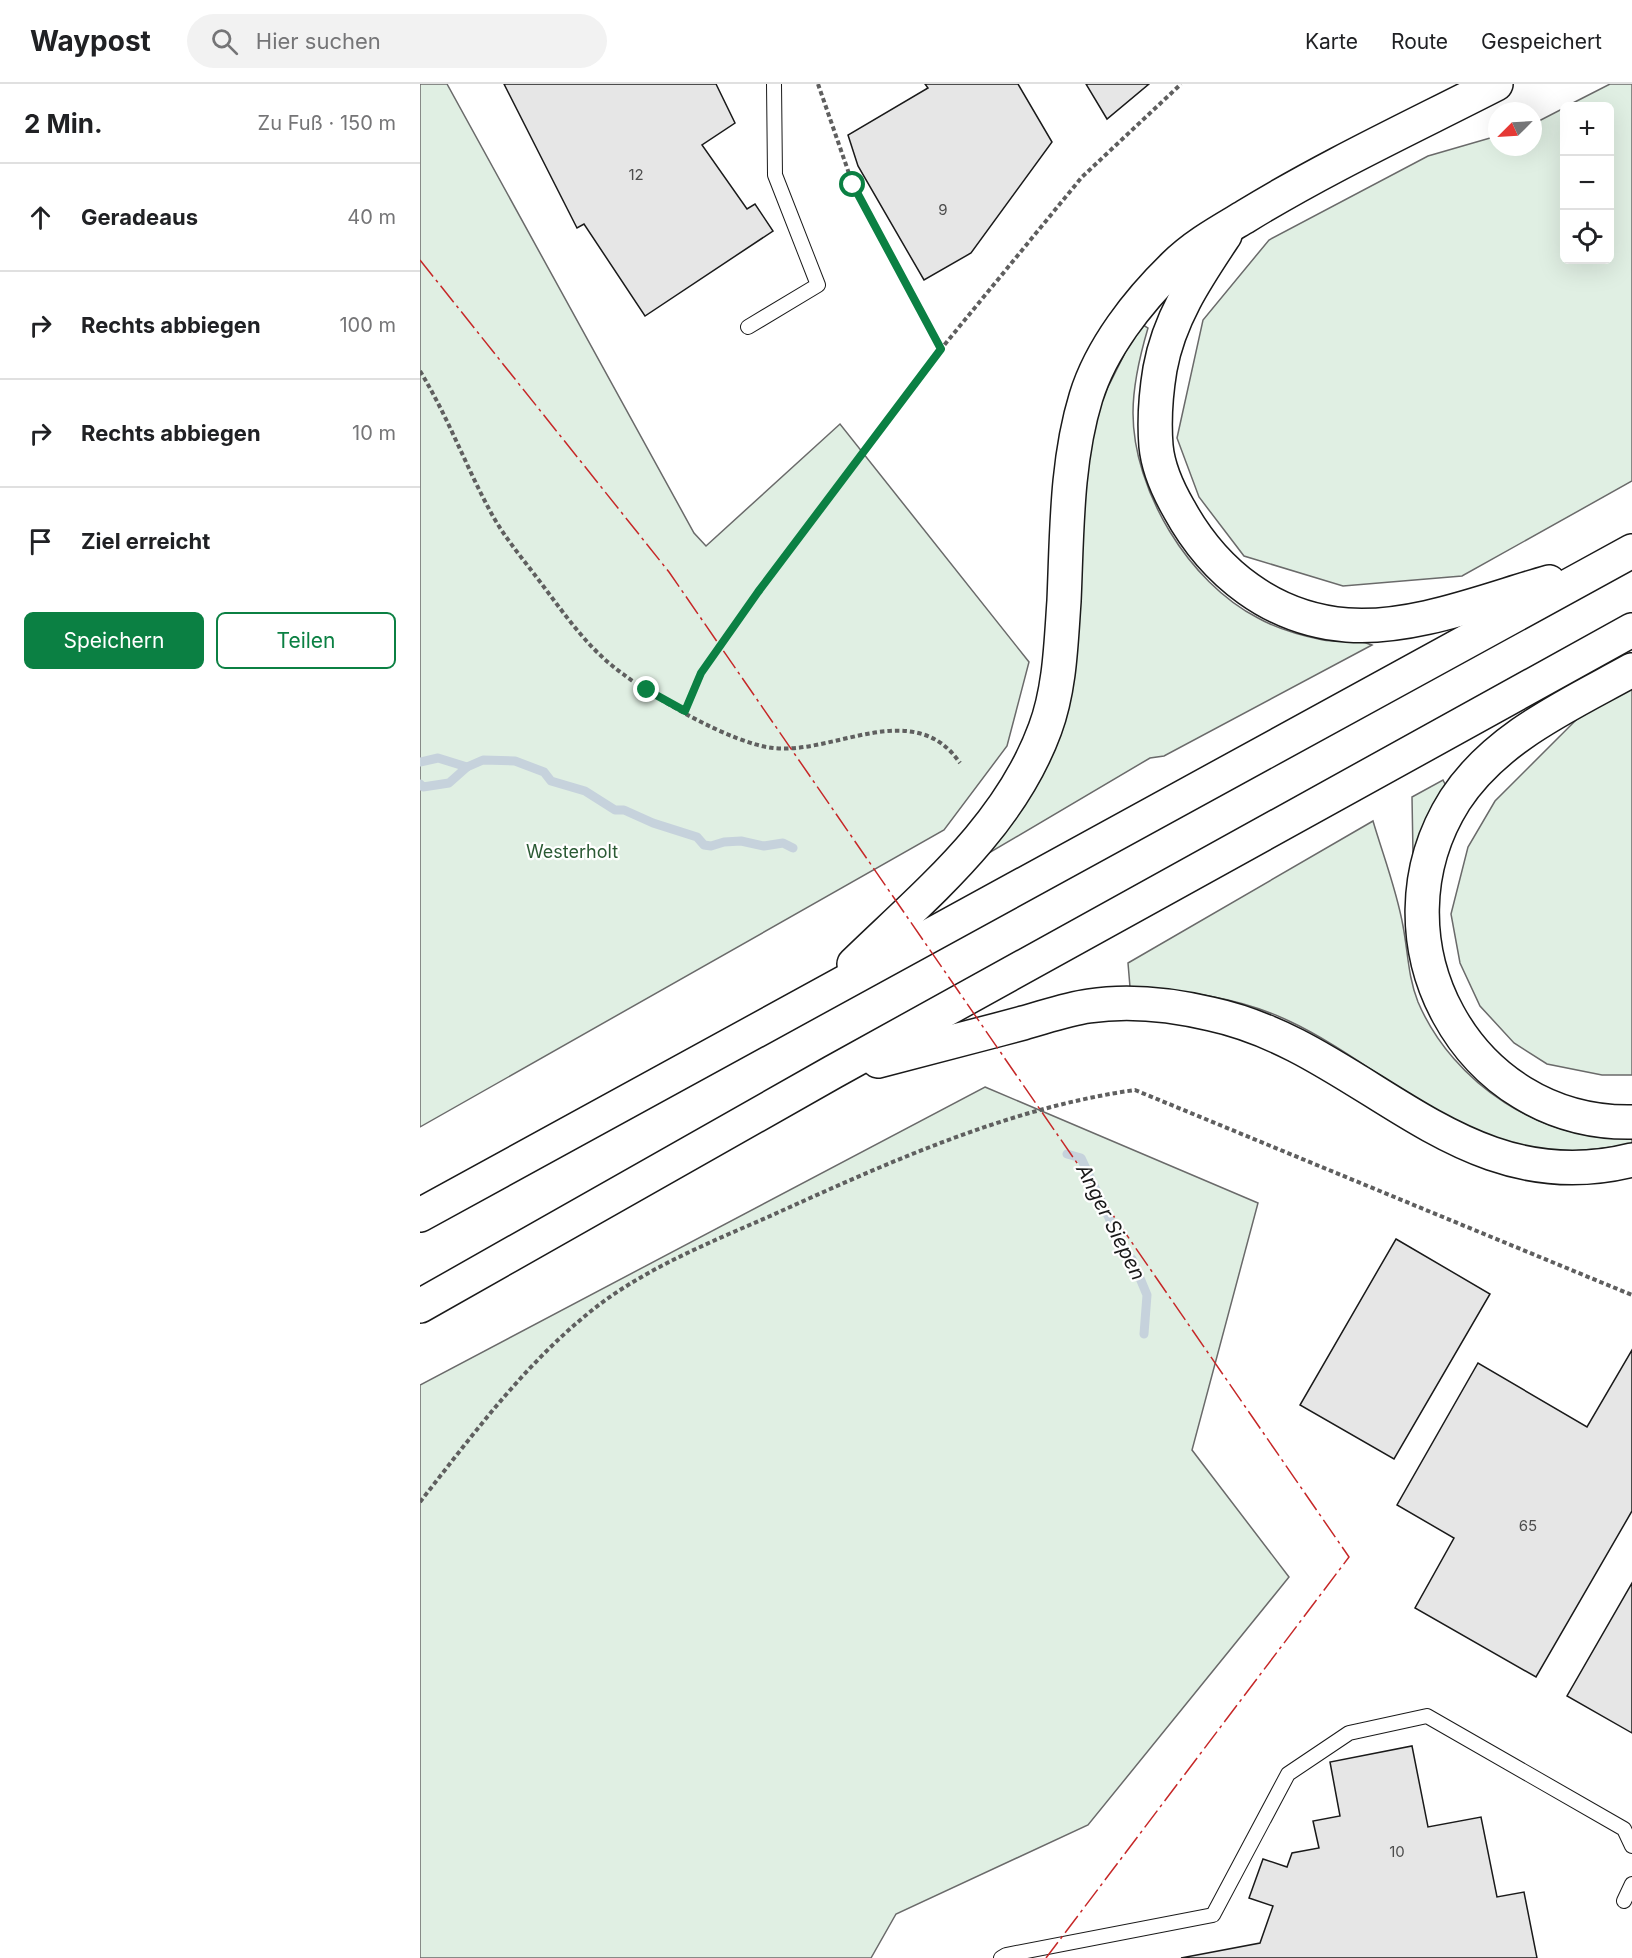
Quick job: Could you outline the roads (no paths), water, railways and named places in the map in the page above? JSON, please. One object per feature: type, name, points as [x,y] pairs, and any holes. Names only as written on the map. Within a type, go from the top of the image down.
[{"type":"highway","points":[[825,993],[976,844],[1004,810],[1029,767],[1046,726],[1057,677],[1076,433],[1087,394],[1124,324],[1192,249],[1289,190],[1496,84]]},
{"type":"highway","points":[[1232,225],[1174,320],[1160,367],[1157,393],[1156,447],[1169,492],[1200,545],[1220,568],[1244,587],[1281,608],[1323,621],[1364,626],[1402,623],[1603,567]]},
{"type":"highway","points":[[420,1215],[1632,551]]},
{"type":"highway","points":[[420,1306],[833,1072],[1632,630]]},
{"type":"highway","points":[[1632,670],[1537,723],[1475,772],[1455,800],[1437,836],[1421,908],[1425,957],[1431,977],[1453,1024],[1473,1052],[1506,1083],[1544,1103],[1593,1119],[1632,1122]]},
{"type":"highway","points":[[833,1072],[1090,1006],[1169,1007],[1247,1023],[1285,1039],[1324,1060],[1418,1120],[1478,1149],[1519,1162],[1554,1168],[1589,1168],[1632,1160]]},
{"type":"lane","points":[[748,327],[818,285],[775,175],[774,84]]},
{"type":"lane","points":[[1001,1958],[1213,1915],[1288,1774],[1349,1733],[1427,1716],[1624,1828],[1632,1846]]},
{"type":"lane","points":[[1624,1901],[1632,1884]]},
{"type":"waterway","name":"Anger Siepen","points":[[420,762],[438,758],[467,767],[483,760],[515,761],[544,772],[551,781],[585,791],[615,810],[624,810],[653,823],[697,837],[704,845],[741,841],[764,846],[783,843],[793,848]]},
{"type":"waterway","name":"Anger Siepen","points":[[420,784],[423,787],[449,783],[467,767]]},
{"type":"waterway","name":"Anger Siepen","points":[[1067,1154],[1081,1158],[1126,1254],[1132,1259],[1147,1295],[1144,1334]]},
{"type":"park label","name":"Westerholt","points":[[572,851]]}]
